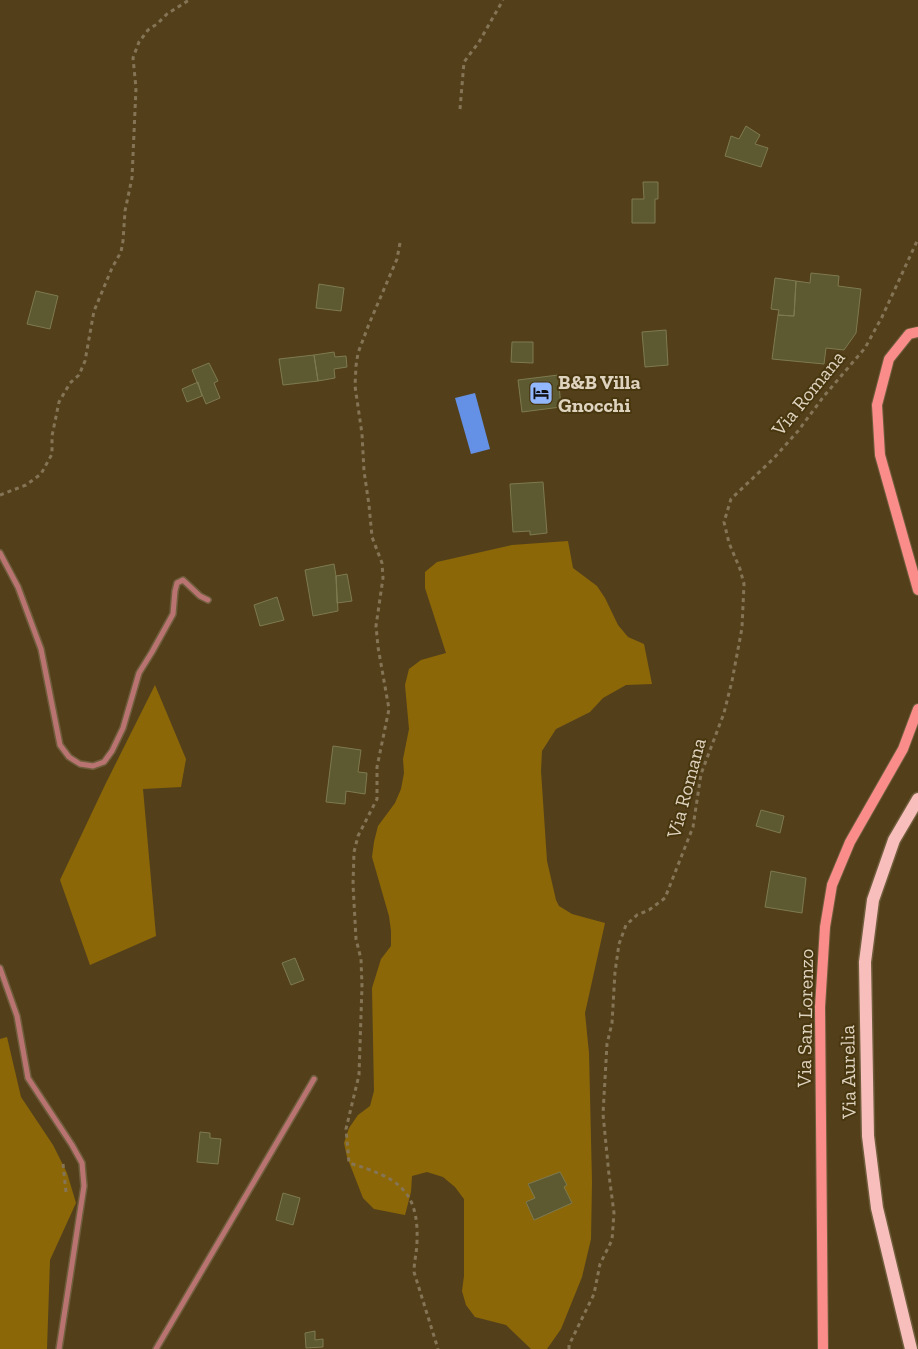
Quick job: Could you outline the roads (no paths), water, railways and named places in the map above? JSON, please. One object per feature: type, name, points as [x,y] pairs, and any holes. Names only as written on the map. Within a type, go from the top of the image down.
[{"type":"main road","points":[[918,332],[909,334],[889,359],[877,405],[880,455],[918,590]]},
{"type":"main road","name":"Via San Lorenzo","points":[[823,1349],[820,1007],[825,927],[832,885],[850,842],[903,749],[918,709]]},
{"type":"main road","name":"Via Aurelia","points":[[911,1349],[877,1208],[870,1145],[865,962],[873,900],[894,840],[918,799]]},
{"type":"street","points":[[0,553],[18,586],[41,649],[60,745],[69,757],[80,764],[93,766],[104,762],[112,751],[123,728],[139,673],[173,614],[177,583],[183,580],[200,596],[208,600]]},
{"type":"street","points":[[0,968],[17,1016],[28,1078],[82,1163],[84,1186],[59,1349]]},
{"type":"street","points":[[156,1349],[314,1079]]},
{"type":"water","points":[[475,393],[490,449],[471,454],[455,398]]},
{"type":"place","name":"B&B Villa Gnocchi","points":[[541,393]]}]
